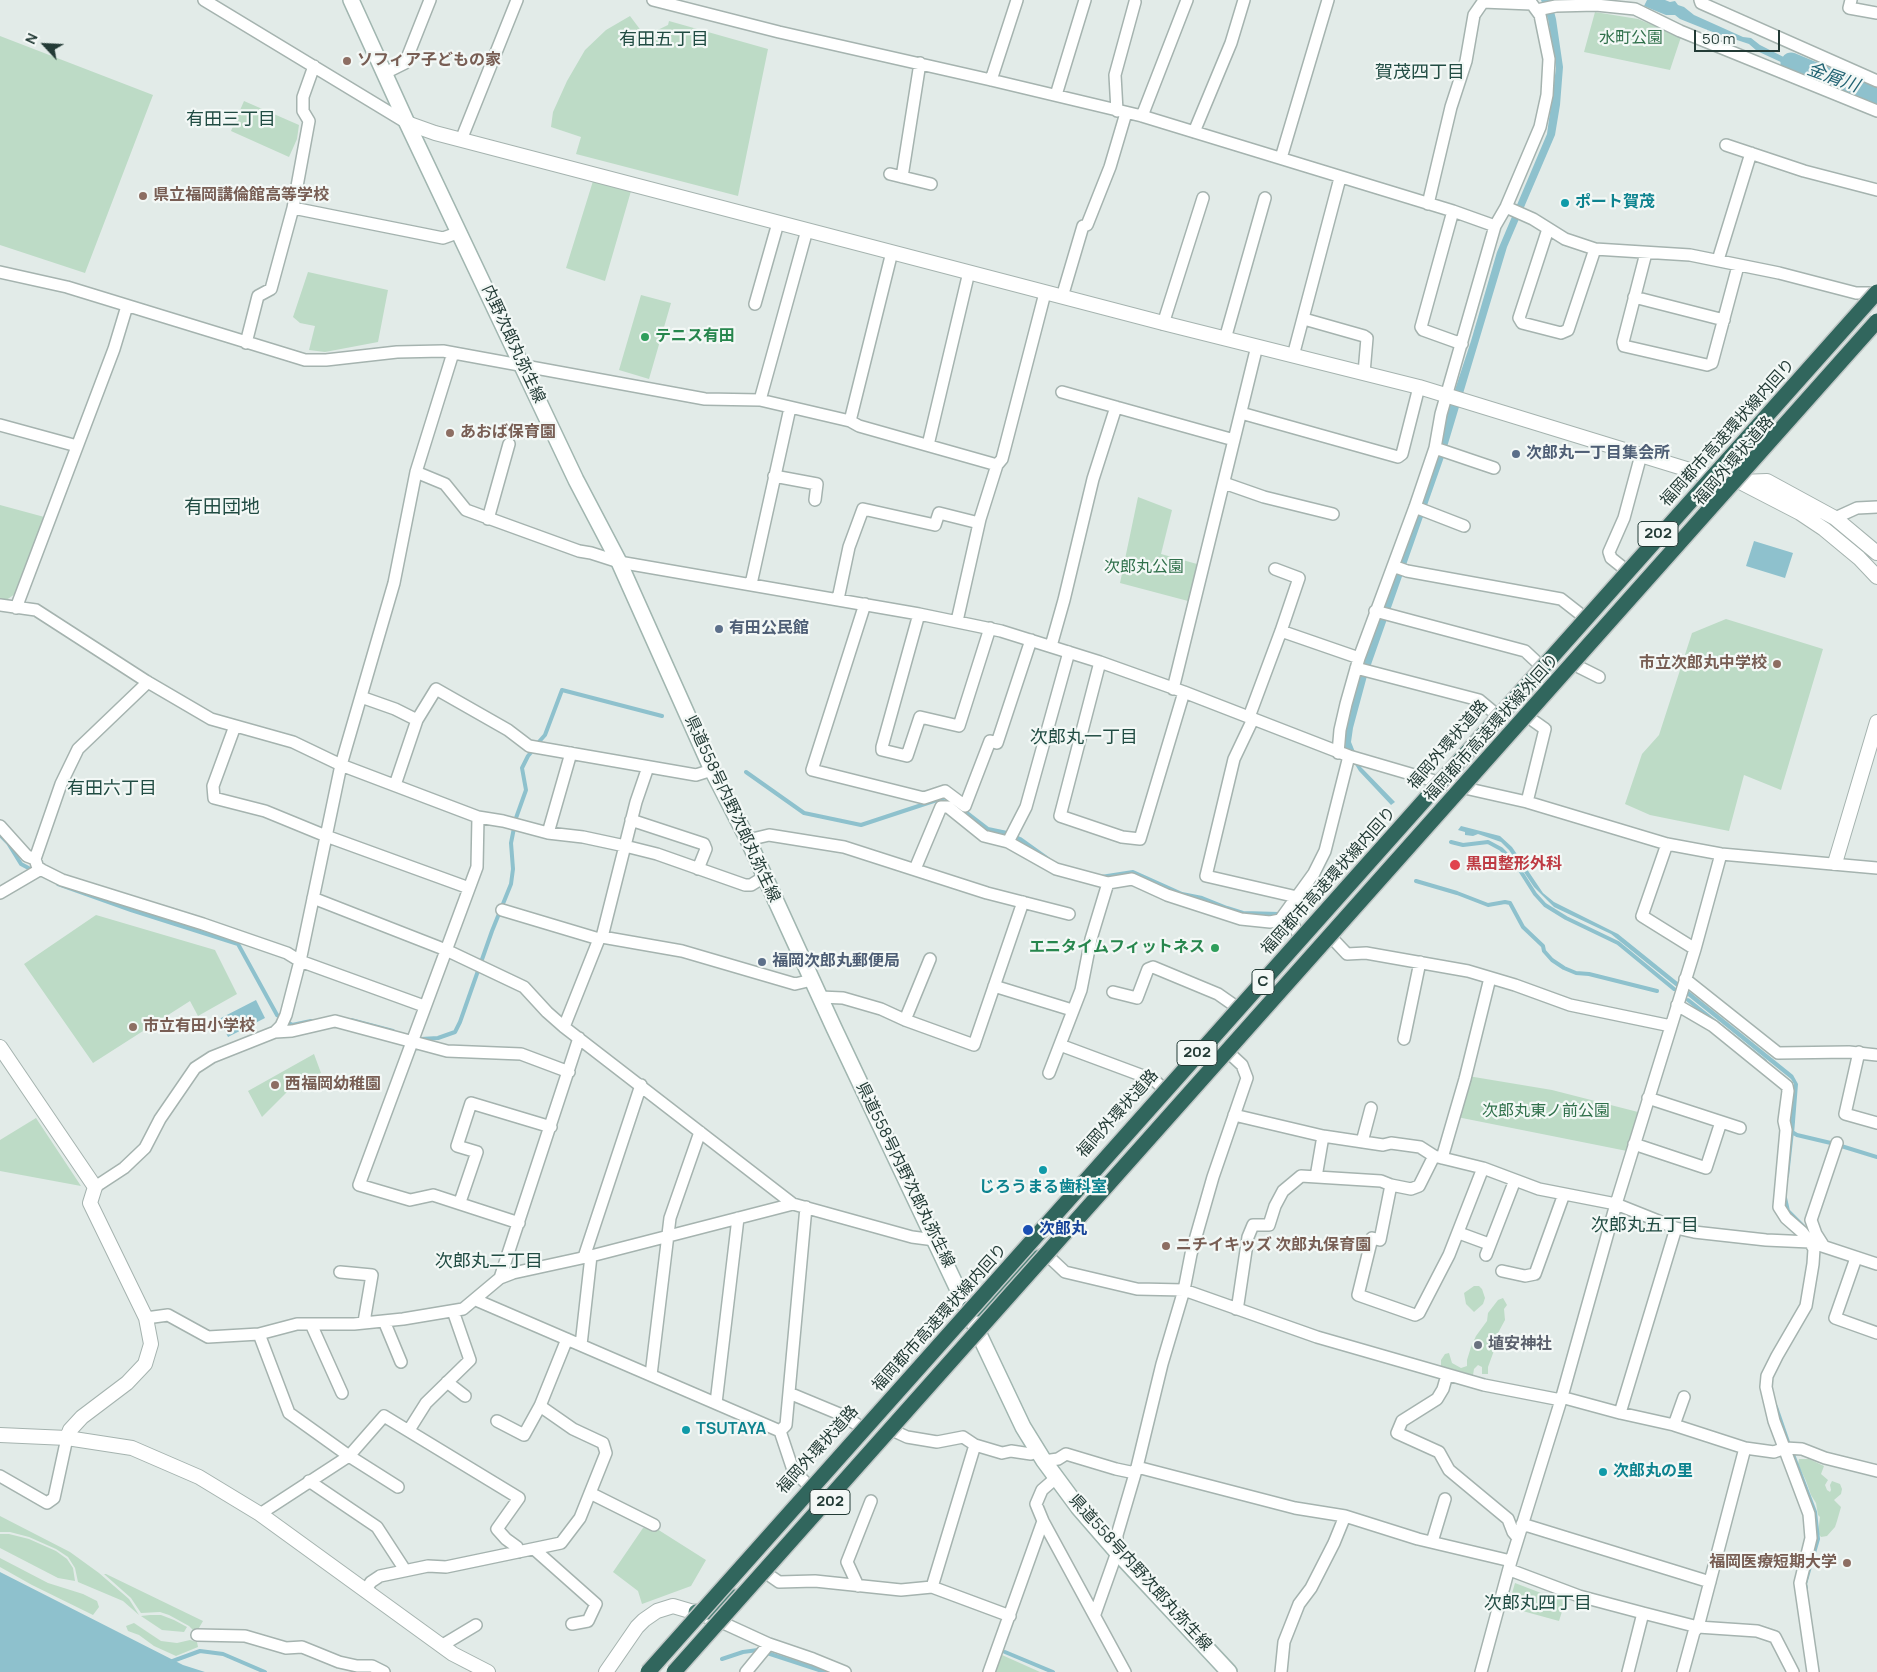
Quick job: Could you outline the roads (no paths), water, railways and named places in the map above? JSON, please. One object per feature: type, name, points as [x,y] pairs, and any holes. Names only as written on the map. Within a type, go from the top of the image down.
[{"type":"highway","name":"福岡外環状道路","points":[[641,1672],[1238,1008],[1875,290]]},
{"type":"highway","name":"福岡都市高速環状線内回り","points":[[648,1672],[1875,290]]},
{"type":"highway","name":"福岡都市高速環状線外回り","points":[[674,1672],[1877,321]]},
{"type":"highway","name":"福岡外環状道路","points":[[678,1672],[980,1335],[1047,1255],[1740,482],[1877,326]]},
{"type":"highway","points":[[968,1308],[978,1309],[989,1301],[1022,1263],[1047,1255]]},
{"type":"highway","points":[[879,1408],[898,1395],[952,1336],[964,1329],[980,1335]]},
{"type":"highway","points":[[696,1612],[710,1612],[724,1608],[750,1580],[766,1573]]},
{"type":"highway","points":[[653,1672],[688,1633],[700,1623],[721,1622]]},
{"type":"main road","name":"内野次郎丸弥生線","points":[[351,0],[576,480],[619,562],[676,688]]},
{"type":"main road","name":"県道558号内野次郎丸弥生線","points":[[676,688],[712,770],[748,840],[1023,1427],[1041,1456],[1078,1507],[1117,1552],[1229,1672]]},
{"type":"street","points":[[204,0],[407,123],[462,140],[1163,324],[1419,387],[1709,476],[1740,482],[1767,481],[1835,518],[1877,553]]},
{"type":"street","points":[[385,73],[405,64],[430,0]]},
{"type":"street","points":[[462,140],[517,0]]},
{"type":"street","points":[[653,0],[779,32],[1142,116],[1340,178],[1454,211],[1495,226]]},
{"type":"street","points":[[991,80],[1017,0]]},
{"type":"street","points":[[1056,95],[1086,0]]},
{"type":"street","points":[[1142,116],[1187,0]]},
{"type":"street","points":[[1194,132],[1231,43],[1244,0]]},
{"type":"street","points":[[1281,158],[1328,0]]},
{"type":"street","points":[[1700,0],[1701,3],[1877,81]]},
{"type":"street","points":[[1851,0],[1849,8],[1877,13]]},
{"type":"street","points":[[1062,297],[1083,226],[1087,225],[1110,167],[1122,112],[1115,76],[1135,2]]},
{"type":"street","points":[[1428,204],[1451,107],[1466,61],[1474,15],[1483,2],[1556,6],[1637,5],[1680,32],[1877,111]]},
{"type":"street","points":[[915,869],[941,807],[948,807],[984,836],[1011,837],[1056,869],[1108,883],[1132,879],[1167,895],[1241,919],[1270,922],[1280,920],[1297,898],[1314,873],[1325,852],[1344,755],[1342,721],[1375,611],[1394,566],[1435,448],[1446,395],[1495,226],[1506,207],[1540,127],[1547,95],[1548,59],[1540,15],[1532,5]]},
{"type":"street","points":[[920,64],[896,176],[931,184]]},
{"type":"street","points":[[246,343],[258,296],[272,289],[293,208],[309,121],[303,111],[303,97],[314,66]]},
{"type":"street","points":[[1726,145],[1804,171],[1877,190]]},
{"type":"street","points":[[1718,260],[1751,152]]},
{"type":"street","points":[[1293,356],[1340,178]]},
{"type":"street","points":[[1163,324],[1202,198]]},
{"type":"street","points":[[1225,339],[1265,198]]},
{"type":"street","points":[[1506,207],[1533,219],[1565,239],[1595,249],[1690,255],[1779,273],[1856,293],[1875,290]]},
{"type":"street","points":[[293,208],[443,238],[460,232]]},
{"type":"street","points":[[1454,211],[1421,327],[1422,330],[1462,344]]},
{"type":"street","points":[[755,304],[778,223]]},
{"type":"street","points":[[1548,229],[1519,318],[1522,323],[1561,333],[1568,330],[1595,249]]},
{"type":"street","points":[[760,400],[807,230]]},
{"type":"street","points":[[850,421],[892,252]]},
{"type":"street","points":[[1646,253],[1623,342],[1624,346],[1707,365],[1712,362],[1738,266]]},
{"type":"street","points":[[0,272],[67,287],[305,360],[326,360],[397,352],[443,351],[705,399],[760,400],[850,421],[859,426],[997,466]]},
{"type":"street","points":[[928,445],[969,272]]},
{"type":"street","points":[[957,621],[979,523],[997,466],[1002,459],[1045,293]]},
{"type":"street","points":[[1634,297],[1724,320]]},
{"type":"street","points":[[16,608],[114,349],[127,306]]},
{"type":"street","points":[[1304,319],[1367,338],[1364,373]]},
{"type":"street","points":[[1100,662],[1060,816],[1122,837],[1140,839],[1179,690],[1256,346]]},
{"type":"street","points":[[278,1029],[286,1014],[300,961],[341,765],[394,583],[416,472],[453,353]]},
{"type":"street","points":[[1241,413],[1398,457],[1402,454],[1419,387]]},
{"type":"street","points":[[1062,392],[1234,440]]},
{"type":"street","points":[[1051,646],[1064,600],[1092,479],[1116,407]]},
{"type":"street","points":[[751,584],[790,408]]},
{"type":"street","points":[[0,425],[77,446]]},
{"type":"street","points":[[488,518],[509,444]]},
{"type":"street","points":[[1435,448],[1494,468]]},
{"type":"street","points":[[1626,570],[1611,558],[1610,552],[1624,518],[1641,455]]},
{"type":"street","points":[[416,472],[445,484],[466,510],[579,551],[592,553],[619,562],[838,599],[990,628],[1100,662],[1179,690],[1344,755],[1438,782],[1527,802],[1667,844],[1721,854],[1877,868]]},
{"type":"street","points":[[774,476],[817,484],[815,500]]},
{"type":"street","points":[[1740,482],[1800,513],[1824,528],[1859,558],[1877,577]]},
{"type":"street","points":[[1224,483],[1264,497],[1333,514]]},
{"type":"street","points":[[1415,507],[1464,526]]},
{"type":"street","points":[[1835,518],[1857,508],[1877,507]]},
{"type":"street","points":[[838,599],[849,547],[863,509],[935,525],[939,513],[979,523]]},
{"type":"street","points":[[1394,566],[1407,571],[1561,599],[1584,617]]},
{"type":"street","points":[[1275,569],[1299,578],[1251,718],[1234,759],[1206,876],[1297,898]]},
{"type":"street","points":[[865,604],[812,770],[924,798],[945,791],[965,806],[990,741],[997,743],[1031,640]]},
{"type":"street","points":[[0,606],[36,610],[148,682],[211,719],[293,742],[341,765],[478,817],[548,833],[591,838],[625,846],[656,854],[745,885],[751,885],[764,877]]},
{"type":"street","points":[[1375,611],[1525,651],[1541,666]]},
{"type":"street","points":[[919,614],[882,747],[882,750],[907,756],[920,717],[959,726],[990,628]]},
{"type":"street","points":[[1281,632],[1373,673],[1479,700],[1497,715]]},
{"type":"street","points":[[1011,837],[1026,807],[1069,652]]},
{"type":"street","points":[[1575,665],[1599,677]]},
{"type":"street","points":[[0,893],[35,868],[61,784],[78,749],[148,682]]},
{"type":"street","points":[[395,785],[417,720],[436,689],[508,730],[529,746],[696,775],[712,770]]},
{"type":"street","points":[[361,697],[395,709],[417,720]]},
{"type":"street","points":[[1527,802],[1545,729],[1528,717]]},
{"type":"street","points":[[1835,863],[1877,722]]},
{"type":"street","points":[[235,726],[213,786],[214,798],[265,811],[326,836],[469,888]]},
{"type":"street","points":[[548,833],[570,753]]},
{"type":"street","points":[[564,1027],[601,938],[631,820],[648,767]]},
{"type":"street","points":[[478,817],[476,867],[360,1186],[410,1200],[433,1195],[460,1202],[518,1223]]},
{"type":"street","points":[[631,820],[704,844],[706,849],[698,869]]},
{"type":"street","points":[[0,826],[27,856],[35,868],[62,880],[204,924],[287,953],[300,961],[424,1006]]},
{"type":"street","points":[[748,840],[769,835],[844,846],[988,893],[1069,914]]},
{"type":"street","points":[[1667,844],[1642,916],[1694,949]]},
{"type":"street","points":[[1481,1672],[1522,1524],[1561,1398],[1616,1204],[1671,1026],[1721,854]]},
{"type":"street","points":[[1049,1073],[1081,990],[1091,939],[1108,883]]},
{"type":"street","points":[[313,898],[446,950],[524,987],[564,1027],[793,1204],[912,1237],[935,1240]]},
{"type":"street","points":[[820,997],[843,998],[881,1008],[905,1020],[974,1044],[1023,902]]},
{"type":"street","points":[[502,910],[601,938],[682,951],[795,984],[812,980]]},
{"type":"street","points":[[1286,912],[1300,937]]},
{"type":"street","points":[[1331,937],[1347,954],[1366,953],[1468,971],[1570,1005],[1671,1026]]},
{"type":"street","points":[[905,1020],[930,959]]},
{"type":"street","points":[[1404,1039],[1420,962]]},
{"type":"street","points":[[1113,992],[1137,998],[1148,969],[1153,967],[1218,994],[1238,1008]]},
{"type":"street","points":[[1236,1310],[1248,1237],[1253,1225],[1269,1225],[1275,1206],[1283,1191],[1301,1176],[1382,1180],[1391,1185],[1411,1189],[1419,1186],[1438,1157],[1466,1079],[1490,978]]},
{"type":"street","points":[[1685,979],[1778,1053],[1859,1052],[1877,1055]]},
{"type":"street","points":[[994,986],[1072,1010]]},
{"type":"street","points":[[1677,1005],[1713,1026],[1787,1086],[1784,1121],[1786,1130],[1779,1207],[1786,1218],[1810,1242],[1814,1249],[1813,1264],[1806,1306],[1767,1376],[1766,1387],[1774,1421],[1809,1514],[1811,1538],[1800,1582],[1813,1672]]},
{"type":"street","points":[[0,1476],[47,1503],[54,1498],[70,1430],[82,1417],[127,1383],[145,1364],[150,1344],[146,1318],[90,1204],[95,1187],[124,1168],[145,1148],[160,1119],[194,1068],[212,1057],[278,1029],[292,1031],[335,1021],[413,1038],[447,1051],[522,1054],[569,1072]]},
{"type":"street","points":[[500,1278],[579,1038]]},
{"type":"street","points":[[1060,1045],[1154,1080],[1164,1089]]},
{"type":"street","points":[[0,1047],[95,1187]]},
{"type":"street","points":[[1095,1614],[1117,1552],[1117,1535],[1136,1470],[1162,1364],[1184,1290],[1191,1254],[1210,1186],[1247,1078],[1242,1065],[1228,1052]]},
{"type":"street","points":[[1859,1052],[1845,1114],[1877,1123]]},
{"type":"street","points":[[581,1345],[588,1257],[641,1085]]},
{"type":"street","points":[[1648,1098],[1740,1128]]},
{"type":"street","points":[[460,1202],[477,1152],[457,1146],[471,1102],[551,1127]]},
{"type":"street","points":[[1362,1142],[1371,1108]]},
{"type":"street","points":[[1234,1115],[1323,1136],[1382,1145],[1391,1143],[1420,1147],[1438,1157],[1483,1168],[1539,1189],[1616,1204],[1676,1228],[1694,1232],[1766,1240],[1810,1242],[1877,1264]]},
{"type":"street","points":[[1634,1144],[1706,1168],[1721,1122]]},
{"type":"street","points":[[650,1375],[666,1237],[670,1218],[700,1132]]},
{"type":"street","points":[[1316,1177],[1323,1136]]},
{"type":"street","points":[[1823,1246],[1811,1220],[1837,1143]]},
{"type":"street","points":[[1391,1185],[1380,1240],[1372,1238],[1358,1294],[1415,1315],[1424,1304],[1459,1233],[1483,1168]]},
{"type":"street","points":[[1486,1256],[1515,1180]]},
{"type":"street","points":[[1502,1271],[1525,1276],[1535,1274],[1564,1194]]},
{"type":"street","points":[[146,1318],[168,1315],[208,1337],[259,1334],[297,1324],[384,1321],[453,1311],[463,1309],[500,1278],[513,1273],[588,1257],[793,1204]]},
{"type":"street","points":[[780,1431],[786,1425],[806,1207]]},
{"type":"street","points":[[716,1404],[738,1218]]},
{"type":"street","points":[[1620,1413],[1676,1228]]},
{"type":"street","points":[[1459,1233],[1489,1244]]},
{"type":"street","points":[[1047,1255],[1065,1272],[1137,1289],[1184,1290],[1317,1338],[1484,1385],[1561,1398],[1674,1425],[1745,1448],[1774,1452],[1785,1448],[1802,1449],[1825,1458],[1877,1471]]},
{"type":"street","points":[[1856,1258],[1835,1318],[1877,1333]]},
{"type":"street","points":[[340,1272],[372,1275],[364,1322]]},
{"type":"street","points":[[476,1300],[780,1431],[793,1470],[809,1486]]},
{"type":"street","points":[[409,1430],[426,1403],[470,1360],[453,1311]]},
{"type":"street","points":[[384,1321],[401,1362]]},
{"type":"street","points":[[311,1324],[342,1393]]},
{"type":"street","points":[[259,1334],[289,1413],[349,1456],[398,1487]]},
{"type":"street","points":[[497,1421],[524,1435],[540,1406],[567,1339]]},
{"type":"street","points":[[1447,1375],[1438,1399],[1402,1420],[1397,1433],[1439,1452],[1448,1470],[1508,1519],[1512,1532],[1518,1538]]},
{"type":"street","points":[[447,1382],[465,1396]]},
{"type":"street","points":[[789,1393],[842,1415],[861,1427]]},
{"type":"street","points":[[1674,1425],[1684,1397]]},
{"type":"street","points":[[365,1590],[371,1582],[380,1576],[405,1570],[428,1566],[446,1567],[561,1543],[580,1518],[606,1453],[603,1443],[574,1429],[540,1406]]},
{"type":"street","points":[[260,1514],[349,1456],[384,1416],[518,1498],[497,1529],[517,1547],[519,1552]]},
{"type":"street","points":[[894,1431],[907,1437],[937,1442],[963,1437],[976,1445],[1002,1453],[1011,1451],[1058,1459],[1066,1454],[1116,1469],[1136,1470],[1295,1508],[1346,1516],[1510,1566],[1579,1596],[1698,1627],[1756,1631],[1775,1637],[1787,1668]]},
{"type":"street","points":[[0,1435],[68,1438],[132,1448],[199,1477],[260,1514],[441,1646],[470,1664],[488,1672]]},
{"type":"street","points":[[932,1587],[976,1445]]},
{"type":"street","points":[[1683,1672],[1694,1632],[1698,1627],[1745,1448]]},
{"type":"street","points":[[1057,1477],[1042,1490],[1036,1504],[1043,1521],[1125,1672]]},
{"type":"street","points":[[309,1481],[377,1527],[405,1570]]},
{"type":"street","points":[[590,1493],[654,1524]]},
{"type":"street","points":[[1432,1542],[1445,1499]]},
{"type":"street","points":[[858,1586],[847,1562],[871,1501]]},
{"type":"street","points":[[1281,1672],[1284,1642],[1299,1604],[1311,1588],[1346,1516]]},
{"type":"street","points":[[989,1672],[1043,1521]]},
{"type":"street","points":[[1522,1524],[1710,1582]]},
{"type":"street","points":[[534,1549],[596,1604],[588,1621],[572,1624]]},
{"type":"street","points":[[766,1573],[779,1582],[814,1581],[900,1590],[932,1587],[1010,1616]]},
{"type":"street","points":[[606,1672],[637,1627],[651,1614],[664,1607],[673,1606],[696,1612],[770,1644],[845,1672]]},
{"type":"street","points":[[1628,1672],[1643,1613]]},
{"type":"street","points":[[441,1646],[476,1625]]},
{"type":"street","points":[[197,1635],[245,1636],[286,1648],[302,1647],[339,1662],[357,1666],[372,1666],[384,1672]]},
{"type":"street","points":[[746,1672],[770,1644]]},
{"type":"water","points":[[1541,0],[1551,0],[1556,19],[1563,67],[1555,135],[1507,247],[1444,457],[1367,676],[1353,728],[1351,742],[1361,767],[1395,802],[1391,805],[1359,771],[1345,748],[1346,728],[1364,662],[1441,439],[1497,252],[1547,134],[1556,68],[1548,19]]},
{"type":"water","points":[[1647,0],[1675,1],[1694,15],[1743,37],[1751,38],[1760,45],[1821,76],[1798,70],[1757,51],[1749,44],[1710,31],[1680,19],[1675,15],[1666,15],[1644,6]]},
{"type":"water","points":[[1754,541],[1793,553],[1785,578],[1746,566]]},
{"type":"water","points":[[1461,826],[1500,836],[1512,847],[1543,893],[1554,902],[1618,934],[1793,1075],[1798,1084],[1794,1134],[1790,1135],[1794,1084],[1791,1079],[1611,934],[1554,907],[1534,887],[1509,850],[1501,842],[1478,834],[1473,836],[1465,835],[1465,832],[1458,830]]},
{"type":"water","points":[[256,1000],[265,1018],[228,1037],[219,1019]]},
{"type":"water","points":[[0,1572],[183,1665],[205,1672],[0,1672]]},
{"type":"waterway","name":"金屑川","points":[[1791,63],[1827,78],[1846,82],[1877,95]]},
{"type":"waterway","points":[[537,744],[545,735],[562,690],[662,716]]},
{"type":"waterway","points":[[421,1039],[438,1038],[455,1032],[460,1022],[492,931],[511,884],[513,869],[511,843],[516,818],[526,790],[522,768],[533,750]]},
{"type":"waterway","points":[[746,772],[804,813],[861,825],[946,797],[948,799]]},
{"type":"waterway","points":[[962,809],[988,829],[1007,833],[1020,839],[1048,859]]},
{"type":"waterway","points":[[0,835],[8,843],[21,864],[34,871]]},
{"type":"waterway","points":[[1451,842],[1463,845],[1488,842],[1501,849],[1516,864],[1535,894],[1545,905],[1566,918],[1618,943],[1674,989]]},
{"type":"waterway","points":[[1101,877],[1133,872],[1182,894],[1202,898],[1243,913],[1279,914]]},
{"type":"waterway","points":[[1416,881],[1457,893],[1488,905],[1510,903],[1523,927],[1543,946],[1544,951],[1552,960],[1564,968],[1576,973],[1589,974],[1657,991]]},
{"type":"waterway","points":[[58,884],[131,910],[238,944],[277,1015],[292,1025],[311,1021]]},
{"type":"waterway","points":[[1688,1000],[1765,1061]]},
{"type":"waterway","points":[[351,1020],[393,1031]]},
{"type":"waterway","points":[[1791,1108],[1790,1121],[1793,1121]]},
{"type":"waterway","points":[[1787,1176],[1792,1131]]},
{"type":"waterway","points":[[1792,1132],[1797,1135],[1835,1144]]},
{"type":"waterway","points":[[1838,1145],[1877,1157]]},
{"type":"waterway","points":[[1785,1198],[1788,1211],[1803,1226]]},
{"type":"waterway","points":[[1776,1407],[1789,1445]]},
{"type":"waterway","points":[[1792,1452],[1815,1512],[1818,1539],[1805,1584],[1806,1588]]},
{"type":"waterway","points":[[722,1659],[743,1652],[758,1650],[825,1672]]},
{"type":"waterway","points":[[170,1662],[200,1651],[223,1654],[265,1672]]},
{"type":"waterway","points":[[1005,1652],[1053,1672]]},
{"type":"place","name":"ソフィア子どもの家","points":[[347,61]]},
{"type":"place","name":"県立福岡講倫館高等学校","points":[[143,196]]},
{"type":"place","name":"ポート賀茂","points":[[1565,203]]},
{"type":"place","name":"テニス有田","points":[[645,337]]},
{"type":"place","name":"あおば保育園","points":[[450,433]]},
{"type":"place","name":"次郎丸一丁目集会所","points":[[1516,454]]},
{"type":"place","name":"有田公民館","points":[[719,629]]},
{"type":"place","name":"市立次郎丸中学校","points":[[1777,664]]},
{"type":"place","name":"黒田整形外科","points":[[1455,865]]},
{"type":"place","name":"エニタイムフィットネス","points":[[1215,948]]},
{"type":"place","name":"福岡次郎丸郵便局","points":[[762,962]]},
{"type":"place","name":"市立有田小学校","points":[[133,1027]]},
{"type":"place","name":"西福岡幼稚園","points":[[275,1085]]},
{"type":"place","name":"じろうまる歯科室","points":[[1043,1170]]},
{"type":"place","name":"次郎丸","points":[[1028,1230]]},
{"type":"place","name":"ニチイキッズ 次郎丸保育園","points":[[1166,1246]]},
{"type":"place","name":"埴安神社","points":[[1478,1345]]},
{"type":"place","name":"TSUTAYA","points":[[686,1430]]},
{"type":"place","name":"次郎丸の里","points":[[1603,1472]]},
{"type":"place","name":"福岡医療短期大学","points":[[1847,1563]]},
{"type":"district","name":"有田五丁目","points":[[664,40]]},
{"type":"district","name":"賀茂四丁目","points":[[1420,73]]},
{"type":"district","name":"有田三丁目","points":[[231,120]]},
{"type":"district","name":"有田団地","points":[[222,508]]},
{"type":"district","name":"次郎丸一丁目","points":[[1084,738]]},
{"type":"district","name":"有田六丁目","points":[[112,789]]},
{"type":"district","name":"次郎丸五丁目","points":[[1645,1226]]},
{"type":"district","name":"次郎丸二丁目","points":[[489,1262]]},
{"type":"district","name":"次郎丸四丁目","points":[[1538,1604]]},
{"type":"park label","name":"水町公園","points":[[1631,39]]},
{"type":"park label","name":"次郎丸公園","points":[[1144,568]]},
{"type":"park label","name":"次郎丸東ノ前公園","points":[[1546,1112]]}]
